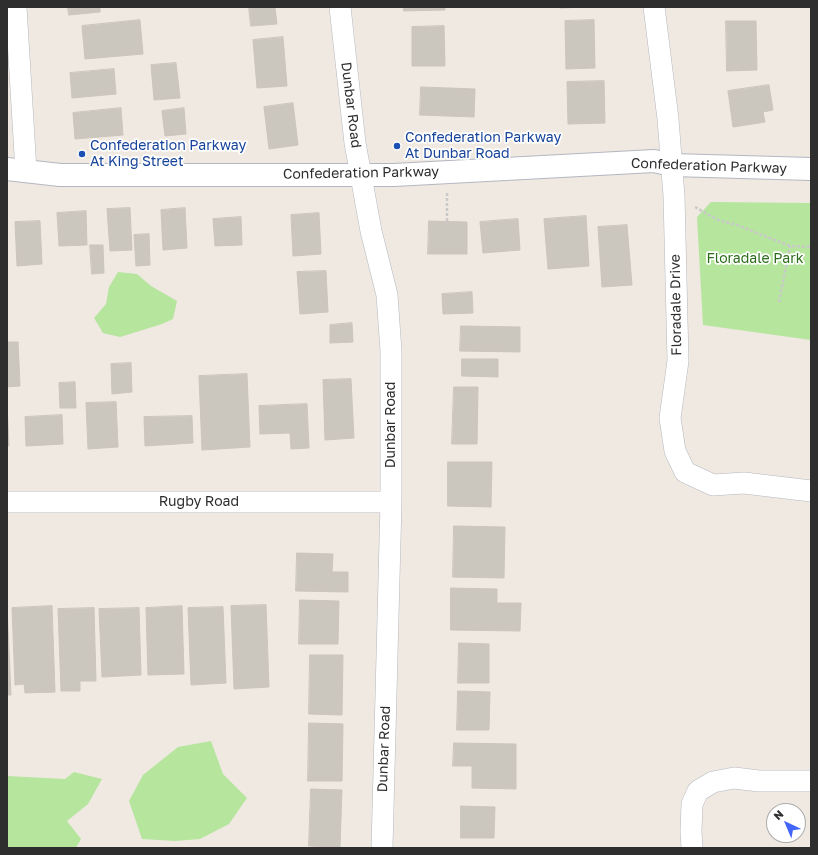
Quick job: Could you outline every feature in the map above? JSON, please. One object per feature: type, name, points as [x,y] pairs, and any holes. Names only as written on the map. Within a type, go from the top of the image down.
[{"type":"street","points":[[16,7],[16,170]]},
{"type":"street","name":"Dunbar Road","points":[[340,7],[355,143],[371,231],[387,295],[391,351],[391,502],[382,848]]},
{"type":"street","name":"Floradale Drive","points":[[654,7],[672,165],[674,196],[678,361],[670,418],[675,452],[685,472],[713,485],[744,483],[811,491]]},
{"type":"street","name":"Confederation Parkway","points":[[16,170],[60,175],[394,175],[654,161],[672,165],[811,169]]},
{"type":"street","name":"Rugby Road","points":[[7,502],[391,502]]},
{"type":"street","points":[[692,848],[692,804],[698,791],[713,782],[734,778],[759,781],[811,781]]},
{"type":"path","points":[[447,189],[447,222]]},
{"type":"path","points":[[674,196],[718,220],[737,225],[790,246],[811,247]]},
{"type":"path","points":[[779,302],[790,246]]},
{"type":"green space","name":"Floradale Park","points":[[711,202],[811,203],[811,340],[703,325],[697,217]]},
{"type":"green space","points":[[118,272],[137,274],[151,286],[177,301],[173,319],[120,337],[103,333],[94,318],[106,304],[109,287]]},
{"type":"green space","points":[[211,741],[223,774],[247,798],[229,824],[200,839],[175,841],[142,839],[129,801],[143,775],[178,747]]},
{"type":"green space","points":[[74,772],[102,779],[88,804],[67,821],[81,839],[76,848],[7,848],[7,776],[65,779]]},
{"type":"building","points":[[68,7],[100,7],[100,12],[69,15]]},
{"type":"building","points":[[249,7],[275,7],[277,24],[251,26]]},
{"type":"building","points":[[404,7],[445,7],[445,10],[404,11]]},
{"type":"building","points":[[560,7],[589,7],[560,8]]},
{"type":"building","points":[[140,20],[143,54],[85,59],[82,26]]},
{"type":"building","points":[[594,20],[595,68],[566,69],[565,21]]},
{"type":"building","points":[[726,21],[756,21],[757,70],[727,71]]},
{"type":"building","points":[[444,26],[445,66],[412,66],[412,27]]},
{"type":"building","points":[[283,37],[287,86],[257,88],[253,40]]},
{"type":"building","points":[[176,63],[180,98],[154,100],[151,65]]},
{"type":"building","points":[[114,69],[116,94],[72,98],[70,73]]},
{"type":"building","points":[[604,81],[605,123],[568,124],[567,82]]},
{"type":"building","points":[[769,85],[773,110],[763,112],[765,122],[733,127],[728,91]]},
{"type":"building","points":[[421,87],[475,89],[474,117],[420,115]]},
{"type":"building","points":[[293,103],[298,145],[269,149],[264,107]]},
{"type":"building","points":[[121,108],[123,135],[75,139],[73,113]]},
{"type":"building","points":[[184,108],[186,134],[165,136],[162,111]]},
{"type":"building","points":[[130,208],[132,250],[110,251],[107,209]]},
{"type":"building","points":[[185,208],[187,248],[163,250],[161,210]]},
{"type":"building","points":[[86,211],[87,245],[59,246],[57,213]]},
{"type":"building","points":[[319,213],[321,254],[293,256],[291,215]]},
{"type":"building","points":[[586,216],[589,266],[548,269],[544,219]]},
{"type":"building","points":[[241,217],[242,245],[215,246],[213,219]]},
{"type":"building","points":[[518,219],[520,250],[483,253],[480,222]]},
{"type":"building","points":[[40,221],[42,264],[17,266],[15,222]]},
{"type":"building","points":[[429,221],[467,222],[467,254],[428,254]]},
{"type":"building","points":[[627,225],[632,285],[602,287],[598,227]]},
{"type":"building","points":[[149,234],[150,265],[136,266],[134,235]]},
{"type":"building","points":[[90,245],[103,245],[104,273],[92,274]]},
{"type":"building","points":[[326,271],[328,312],[300,314],[297,272]]},
{"type":"building","points":[[472,292],[473,313],[443,314],[442,294]]},
{"type":"building","points":[[352,323],[353,342],[330,343],[330,325]]},
{"type":"building","points":[[461,326],[520,327],[520,352],[460,351]]},
{"type":"building","points":[[7,342],[18,342],[20,386],[7,387]]},
{"type":"building","points":[[462,359],[498,359],[498,377],[462,376]]},
{"type":"building","points":[[131,363],[132,392],[112,394],[111,364]]},
{"type":"building","points":[[247,374],[250,447],[202,450],[199,376]]},
{"type":"building","points":[[351,379],[354,438],[325,440],[323,380]]},
{"type":"building","points":[[75,382],[76,408],[60,408],[59,383]]},
{"type":"building","points":[[454,387],[478,387],[477,444],[452,444]]},
{"type":"building","points":[[7,402],[9,446],[7,446]]},
{"type":"building","points":[[116,402],[118,447],[88,449],[86,403]]},
{"type":"building","points":[[307,404],[309,448],[291,449],[290,433],[260,434],[259,406]]},
{"type":"building","points":[[62,415],[63,444],[26,446],[25,417]]},
{"type":"building","points":[[192,416],[193,443],[145,446],[144,417]]},
{"type":"building","points":[[448,462],[492,462],[491,507],[448,506]]},
{"type":"building","points":[[454,526],[505,527],[504,578],[453,577]]},
{"type":"building","points":[[297,553],[333,554],[332,572],[348,572],[348,592],[296,591]]},
{"type":"building","points":[[451,588],[497,589],[497,603],[521,603],[520,631],[451,630]]},
{"type":"building","points":[[300,600],[339,601],[338,644],[299,644]]},
{"type":"building","points":[[266,605],[269,687],[234,689],[231,606]]},
{"type":"building","points":[[7,606],[11,695],[7,695]]},
{"type":"building","points":[[52,606],[55,692],[25,693],[24,684],[15,685],[12,608]]},
{"type":"building","points":[[182,606],[184,674],[148,675],[146,608]]},
{"type":"building","points":[[223,607],[226,683],[191,685],[188,608]]},
{"type":"building","points":[[94,608],[96,681],[80,681],[80,691],[61,691],[58,609]]},
{"type":"building","points":[[139,608],[141,675],[102,677],[99,609]]},
{"type":"building","points":[[459,643],[489,644],[489,683],[458,683]]},
{"type":"building","points":[[310,655],[343,655],[342,715],[309,714]]},
{"type":"building","points":[[458,691],[490,692],[489,730],[457,730]]},
{"type":"building","points":[[309,723],[343,724],[342,781],[308,781]]},
{"type":"building","points":[[454,743],[516,744],[516,789],[472,788],[472,766],[453,766]]},
{"type":"building","points":[[311,789],[342,790],[340,847],[309,846]]},
{"type":"building","points":[[461,806],[495,807],[494,838],[461,838]]},
{"type":"place","name":"Confederation Parkway At Dunbar Road","points":[[397,146]]},
{"type":"place","name":"Confederation Parkway At King Street","points":[[82,154]]}]
